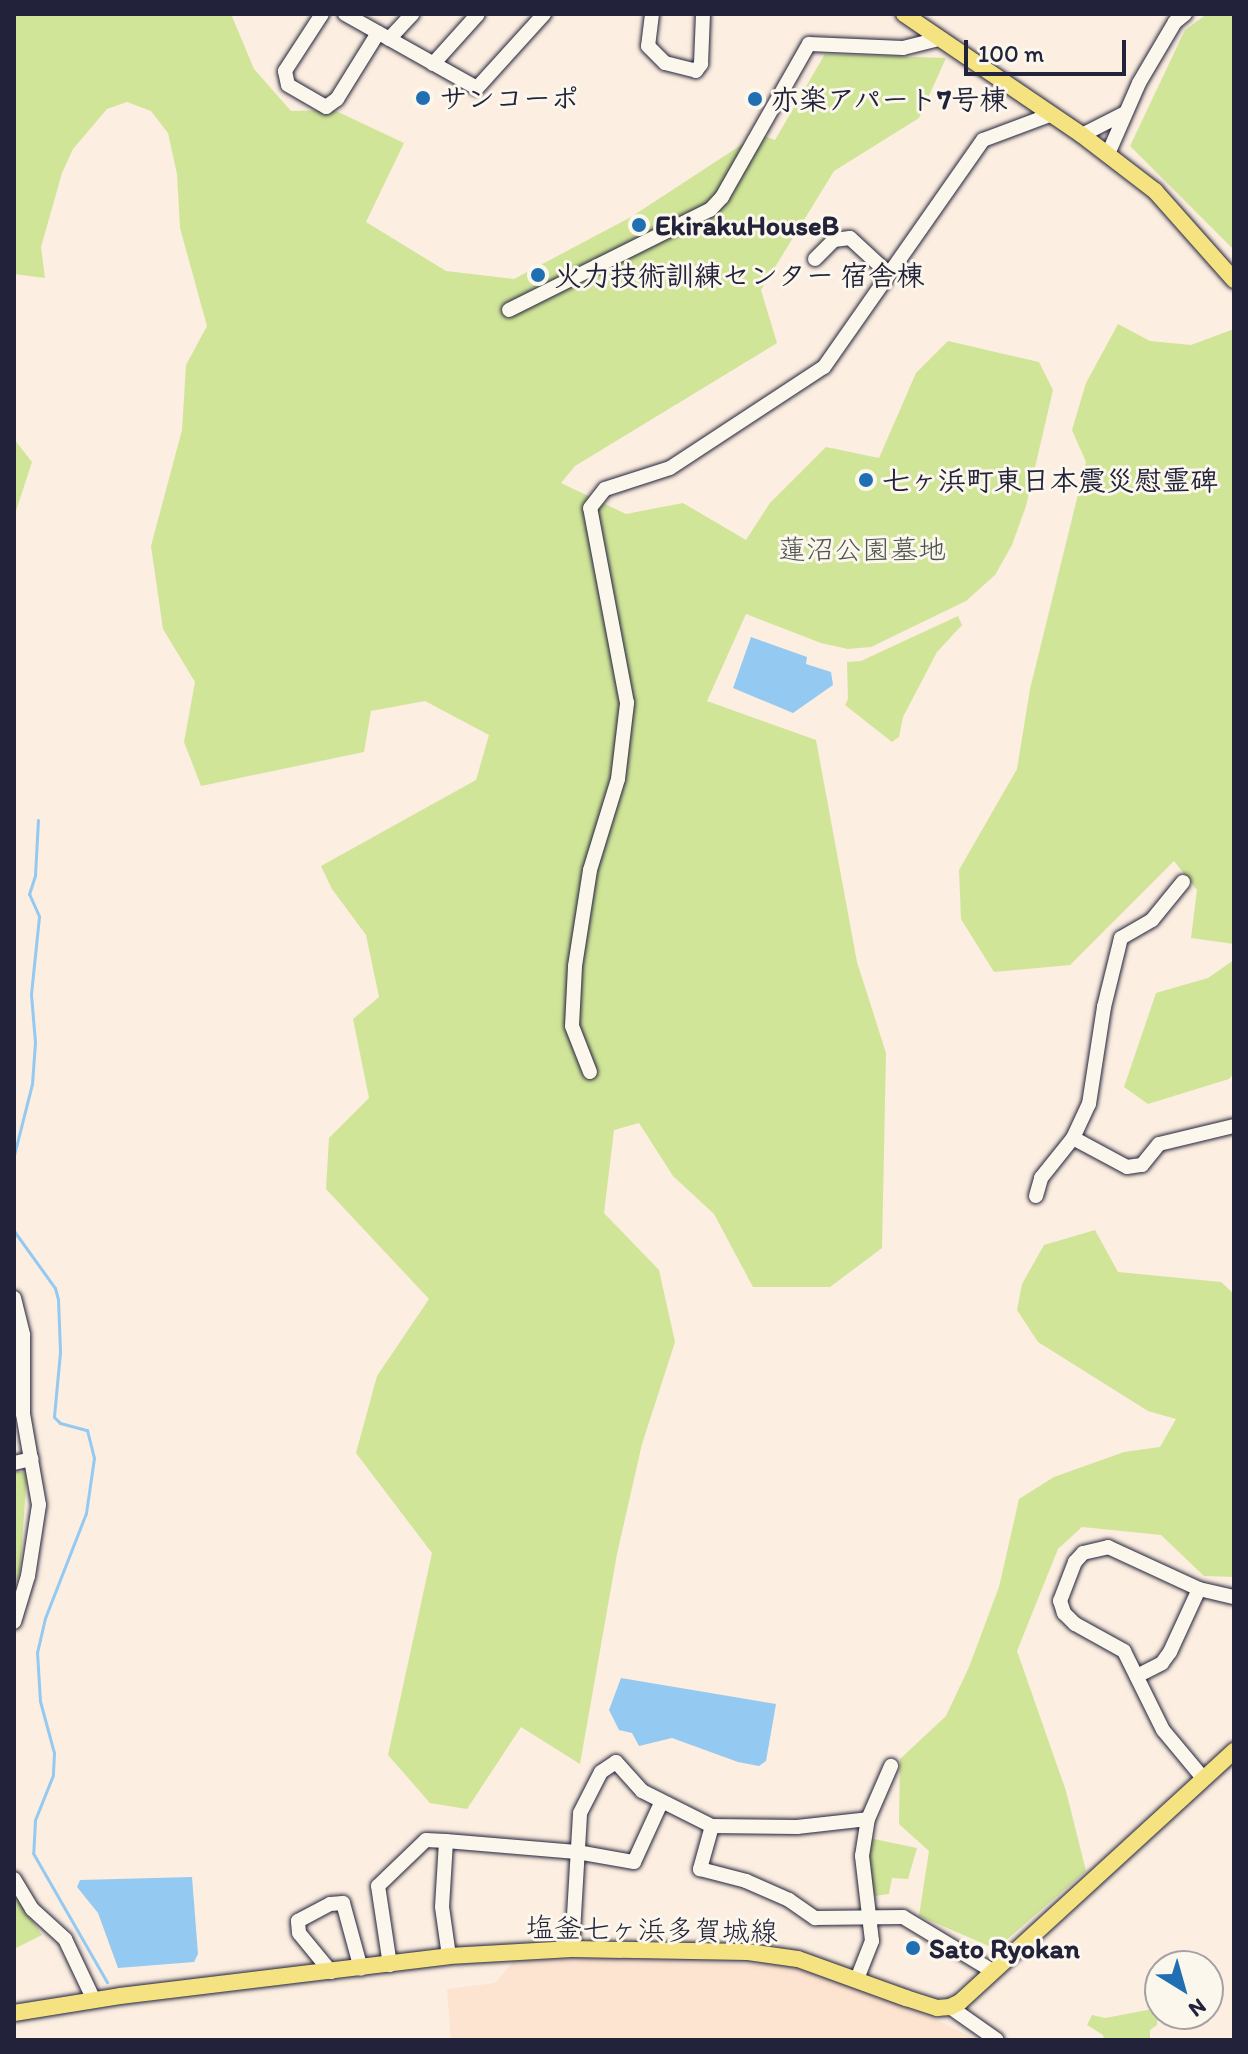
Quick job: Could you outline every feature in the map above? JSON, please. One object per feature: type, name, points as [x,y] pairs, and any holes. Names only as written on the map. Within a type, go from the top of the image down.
[{"type":"main road","points":[[904,14],[1082,135],[1155,191],[1234,280]]},
{"type":"main road","points":[[950,2007],[994,1972],[1234,1751]]},
{"type":"main road","name":"塩釜七ヶ浜多賀城線","points":[[14,2013],[94,2000],[449,1956],[572,1949],[748,1952],[798,1959],[937,2008],[950,2007]]},
{"type":"street","points":[[322,14],[285,71],[288,85],[326,107],[337,99],[384,36],[412,14]]},
{"type":"street","points":[[345,14],[477,88],[544,14]]},
{"type":"street","points":[[433,64],[478,14]]},
{"type":"street","points":[[652,14],[648,46],[665,63],[696,71],[701,64],[703,14]]},
{"type":"street","points":[[1108,154],[1125,113],[1175,22],[1185,14]]},
{"type":"street","points":[[509,310],[710,210],[722,197],[809,44],[903,48],[939,39]]},
{"type":"street","points":[[1082,135],[1125,113]]},
{"type":"street","points":[[590,1072],[572,1026],[575,966],[590,870],[618,779],[627,703],[590,508],[605,489],[670,468],[824,367],[983,140],[1050,115]]},
{"type":"street","points":[[815,259],[834,240],[850,238],[889,274]]},
{"type":"street","points":[[1036,1196],[1041,1178],[1073,1138],[1089,1104],[1104,1007],[1121,938],[1152,920],[1183,882]]},
{"type":"street","points":[[1073,1138],[1127,1167],[1142,1165],[1159,1144],[1234,1126]]},
{"type":"street","points":[[14,1298],[20,1315],[21,1395],[32,1459],[38,1522],[28,1576],[14,1622]]},
{"type":"street","points":[[14,1463],[32,1459]]},
{"type":"street","points":[[1203,1778],[1163,1730],[1124,1651],[1075,1624],[1064,1613],[1060,1601],[1075,1562],[1083,1553],[1108,1547],[1199,1589],[1234,1597]]},
{"type":"street","points":[[1137,1676],[1162,1663],[1170,1652],[1199,1589]]},
{"type":"street","points":[[572,1949],[580,1813],[601,1772],[616,1762],[642,1791],[712,1826],[797,1827],[868,1819]]},
{"type":"street","points":[[857,1979],[872,1941],[862,1856],[868,1819],[891,1766]]},
{"type":"street","points":[[390,1965],[378,1886],[426,1840],[577,1852],[634,1862],[661,1803]]},
{"type":"street","points":[[712,1826],[700,1869],[756,1885],[815,1918],[903,1917],[994,1972]]},
{"type":"street","points":[[446,1841],[442,1907],[449,1956]]},
{"type":"street","points":[[14,1879],[32,1909],[65,1939],[94,2000]]},
{"type":"street","points":[[331,1972],[299,1933],[298,1921],[330,1904],[343,1903],[361,1969]]},
{"type":"street","points":[[950,2007],[997,2040]]},
{"type":"shaded area","points":[[601,1959],[784,1965],[831,1977],[937,2020],[977,2040],[451,2040],[447,1989],[495,1983],[514,1961]]},
{"type":"green space","name":"蓮沼公園墓地","points":[[14,14],[231,14],[254,69],[291,111],[334,110],[404,143],[366,222],[446,271],[514,279],[631,217],[758,134],[775,140],[825,54],[946,58],[919,118],[834,171],[761,290],[777,343],[575,466],[561,483],[626,514],[683,503],[746,540],[770,503],[826,447],[879,458],[916,373],[948,341],[1039,362],[1053,390],[1026,506],[1012,545],[995,575],[966,601],[871,647],[848,649],[821,643],[746,614],[707,701],[816,740],[857,962],[886,1053],[882,1248],[830,1287],[753,1287],[714,1214],[673,1176],[639,1123],[614,1130],[604,1213],[659,1270],[675,1342],[642,1444],[617,1554],[580,1764],[521,1727],[467,1809],[430,1803],[388,1755],[432,1553],[356,1453],[377,1376],[429,1299],[326,1189],[329,1138],[369,1098],[353,1019],[379,997],[366,935],[332,889],[321,866],[476,780],[489,735],[425,701],[371,711],[364,752],[201,786],[184,742],[195,682],[163,629],[151,546],[182,430],[186,365],[207,326],[180,228],[177,174],[168,133],[151,111],[127,102],[107,109],[73,149],[62,173],[41,247],[45,278],[14,274]]},
{"type":"green space","points":[[1207,14],[1234,14],[1234,250],[1130,146],[1185,30]]},
{"type":"green space","points":[[1118,324],[1150,341],[1191,345],[1234,329],[1234,944],[1191,938],[1197,890],[1174,861],[1070,965],[994,972],[961,919],[959,870],[1017,769],[1030,689],[1086,462],[1072,430],[1086,383]]},
{"type":"green space","points":[[14,439],[32,462],[14,517]]},
{"type":"green space","points":[[958,616],[962,625],[937,652],[903,717],[899,737],[892,742],[845,705],[848,699],[847,662],[861,661]]},
{"type":"green space","points":[[1234,960],[1234,1073],[1229,1079],[1148,1104],[1124,1087],[1156,993],[1208,978]]},
{"type":"green space","points":[[1095,1230],[1118,1272],[1221,1282],[1234,1294],[1234,1577],[1204,1576],[1161,1535],[1082,1527],[1058,1549],[1017,1651],[1066,1791],[1086,1871],[996,1949],[919,1916],[929,1851],[899,1824],[900,1759],[946,1716],[969,1667],[999,1587],[1019,1499],[1054,1477],[1124,1452],[1160,1447],[1176,1419],[1148,1411],[1038,1342],[1017,1310],[1022,1284],[1044,1245]]},
{"type":"green space","points":[[14,1471],[27,1473],[20,1571],[14,1590]]},
{"type":"green space","points":[[869,1838],[917,1848],[908,1879],[892,1878],[889,1894],[874,1896],[867,1864]]},
{"type":"green space","points":[[14,1894],[42,1935],[14,1949]]},
{"type":"green space","points":[[1144,2011],[1144,2030],[1150,2030],[1150,2040],[1104,2040],[1103,2035],[1087,2025],[1092,2015],[1105,2018]]},
{"type":"water","points":[[751,637],[807,657],[806,664],[831,672],[833,685],[793,713],[733,688]]},
{"type":"water","points":[[621,1678],[776,1704],[766,1761],[759,1766],[738,1762],[672,1738],[639,1746],[632,1733],[619,1730],[609,1710]]},
{"type":"water","points":[[192,1877],[198,1954],[194,1962],[118,1968],[98,1913],[77,1887],[80,1880]]},
{"type":"waterway","points":[[14,1155],[32,1084],[35,1042],[31,994],[39,916],[29,894],[35,875],[38,820]]},
{"type":"waterway","points":[[14,1231],[55,1288],[58,1299],[60,1352],[54,1417],[60,1423],[87,1430],[94,1458],[86,1513],[45,1618],[37,1652],[40,1701],[54,1753],[53,1775],[35,1820],[33,1853],[107,1982]]},
{"type":"place","name":"サンコーポ","points":[[423,98]]},
{"type":"place","name":"亦楽アパート7号棟","points":[[755,99]]},
{"type":"place","name":"EkirakuHouseB","points":[[639,225]]},
{"type":"place","name":"火力技術訓練センター 宿舎棟","points":[[538,275]]},
{"type":"place","name":"七ヶ浜町東日本震災慰霊碑","points":[[866,480]]},
{"type":"place","name":"Sato Ryokan","points":[[913,1948]]}]
